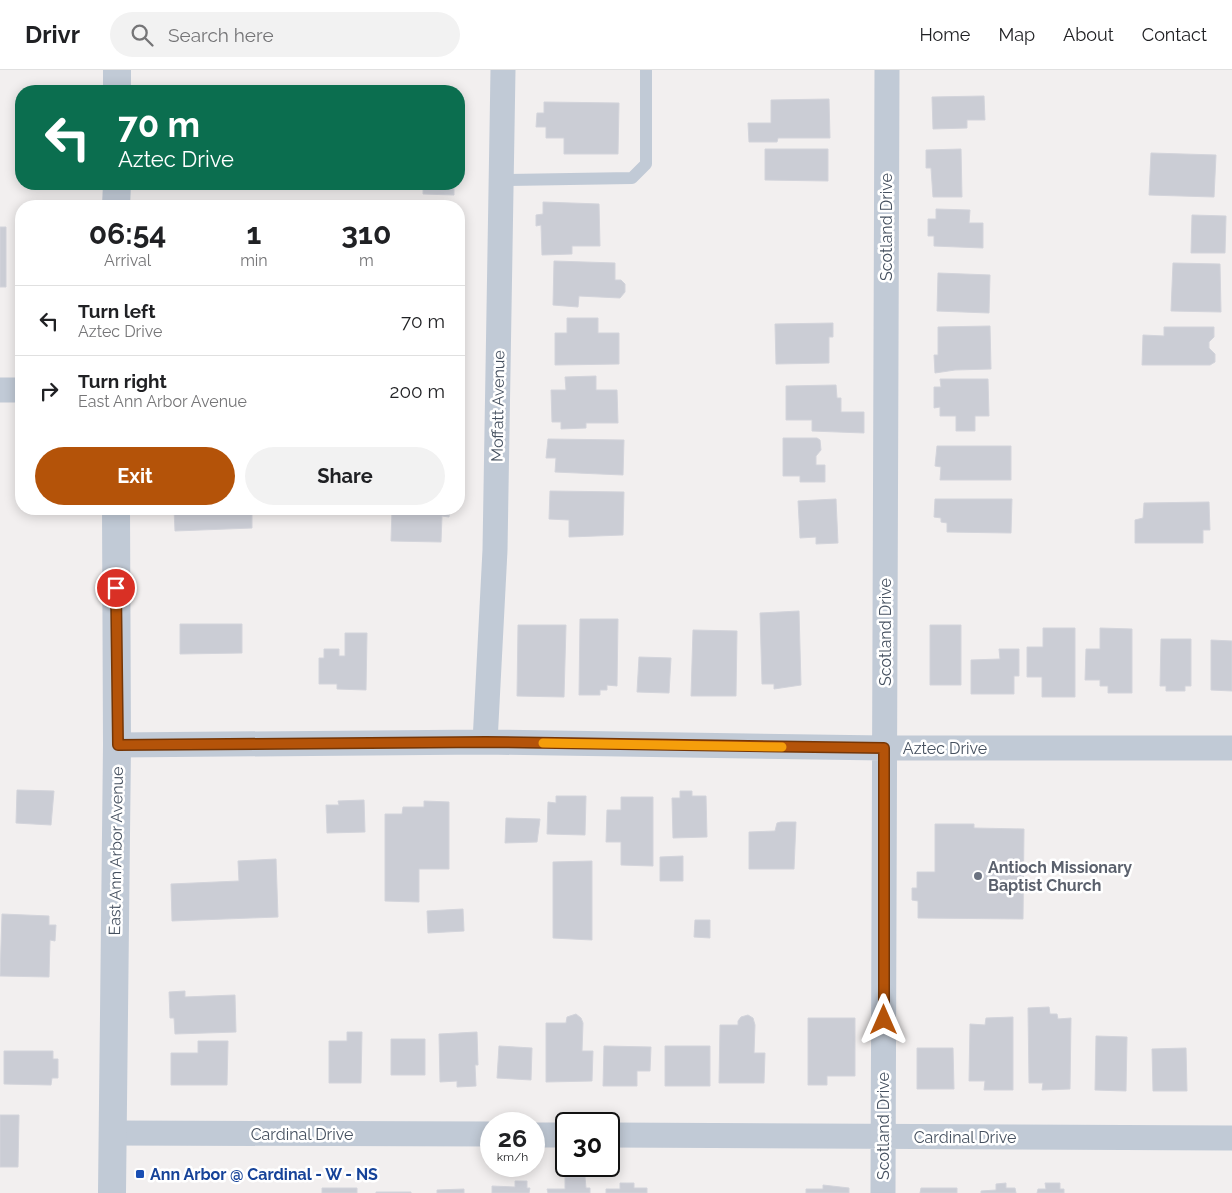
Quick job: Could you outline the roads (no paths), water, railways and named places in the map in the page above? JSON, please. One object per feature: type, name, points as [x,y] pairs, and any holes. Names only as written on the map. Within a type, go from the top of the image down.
[{"type":"street","points":[[117,70],[117,85]]},
{"type":"street","name":"Moffatt Avenue","points":[[486,742],[495,550],[503,70]]},
{"type":"street","name":"Scotland Drive","points":[[883,1193],[887,70]]},
{"type":"street","points":[[0,390],[15,390]]},
{"type":"street","name":"East Ann Arbor Avenue","points":[[112,1193],[118,745],[116,515]]},
{"type":"street","name":"Aztec Drive","points":[[118,745],[486,742],[884,748],[1232,748]]},
{"type":"street","name":"Cardinal Drive","points":[[112,1133],[480,1134]]},
{"type":"street","name":"Cardinal Drive","points":[[620,1135],[1232,1138]]},
{"type":"lane","points":[[502,180],[632,178],[646,164],[646,70]]},
{"type":"place","name":"Antioch Missionary Baptist Church","points":[[978,876]]},
{"type":"place","name":"Ann Arbor @ Cardinal - W - NS","points":[[140,1174]]}]
